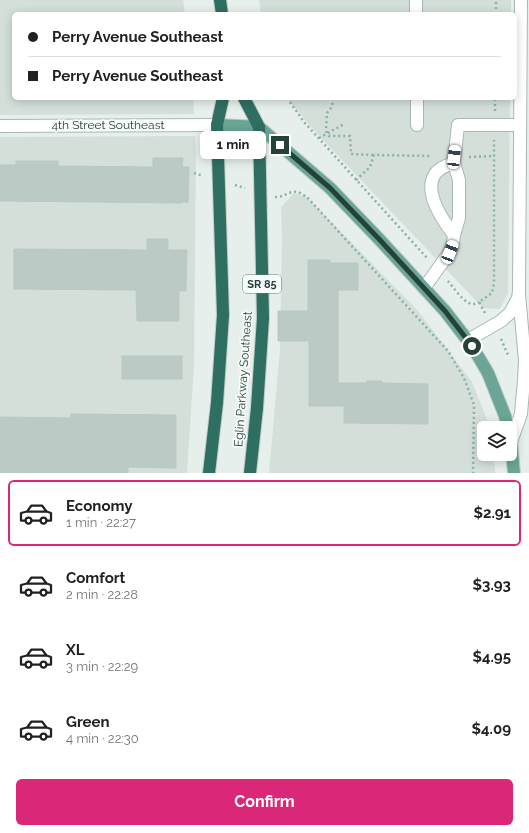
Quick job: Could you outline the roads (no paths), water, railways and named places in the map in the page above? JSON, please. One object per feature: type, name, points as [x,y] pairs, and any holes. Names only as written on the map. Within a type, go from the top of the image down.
[{"type":"highway","points":[[220,0],[222,12]]},
{"type":"highway","name":"Eglin Parkway Southeast","points":[[209,473],[217,403],[223,315],[217,125],[223,100]]},
{"type":"highway","name":"Eglin Parkway Southeast","points":[[245,100],[259,127],[263,318],[257,408],[250,473]]},
{"type":"main road","points":[[217,125],[259,127],[330,188],[445,311],[468,340],[488,372],[506,421]]},
{"type":"main road","points":[[513,461],[514,473]]},
{"type":"street","points":[[416,0],[416,12]]},
{"type":"street","points":[[517,424],[521,414],[525,360],[519,291],[519,125],[524,91],[521,0]]},
{"type":"street","points":[[417,100],[417,125]]},
{"type":"street","name":"4th Street Southeast","points":[[0,126],[217,125]]},
{"type":"street","points":[[424,288],[450,252],[459,218],[459,180],[454,160],[458,125],[519,125]]},
{"type":"street","points":[[454,160],[435,172],[431,182],[431,190],[436,207],[444,223],[454,235]]},
{"type":"street","points":[[468,340],[501,321],[510,313],[518,298],[519,291]]}]
